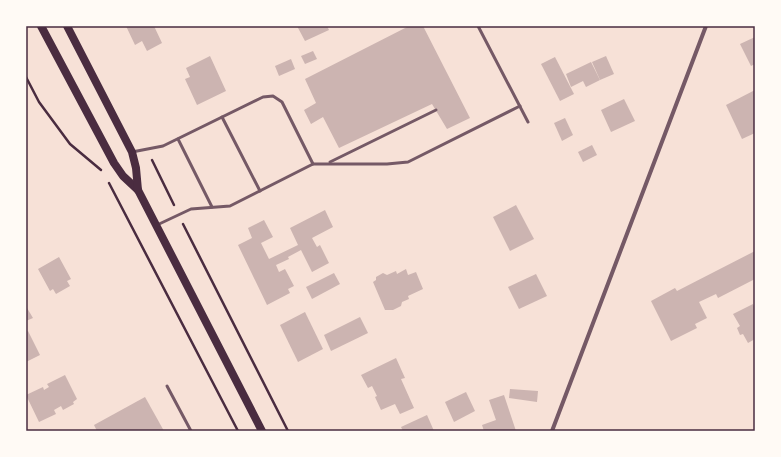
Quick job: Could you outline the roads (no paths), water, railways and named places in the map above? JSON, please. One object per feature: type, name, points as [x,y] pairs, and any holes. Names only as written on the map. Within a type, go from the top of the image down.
[{"type":"main road","points":[[42,26],[114,163],[123,176],[138,190],[262,431]]},
{"type":"main road","points":[[67,26],[132,152],[136,168],[138,190]]},
{"type":"street","points":[[552,431],[706,26]]},
{"type":"lane","points":[[478,26],[528,122]]},
{"type":"lane","points":[[132,152],[147,150],[178,139],[263,97],[273,96],[282,102],[313,164]]},
{"type":"lane","points":[[156,225],[178,214],[197,207],[230,206],[313,164],[387,164],[408,162],[520,106]]},
{"type":"lane","points":[[328,163],[436,110]]},
{"type":"lane","points":[[222,117],[260,191]]},
{"type":"lane","points":[[178,139],[212,207]]},
{"type":"lane","points":[[167,386],[191,431]]}]
